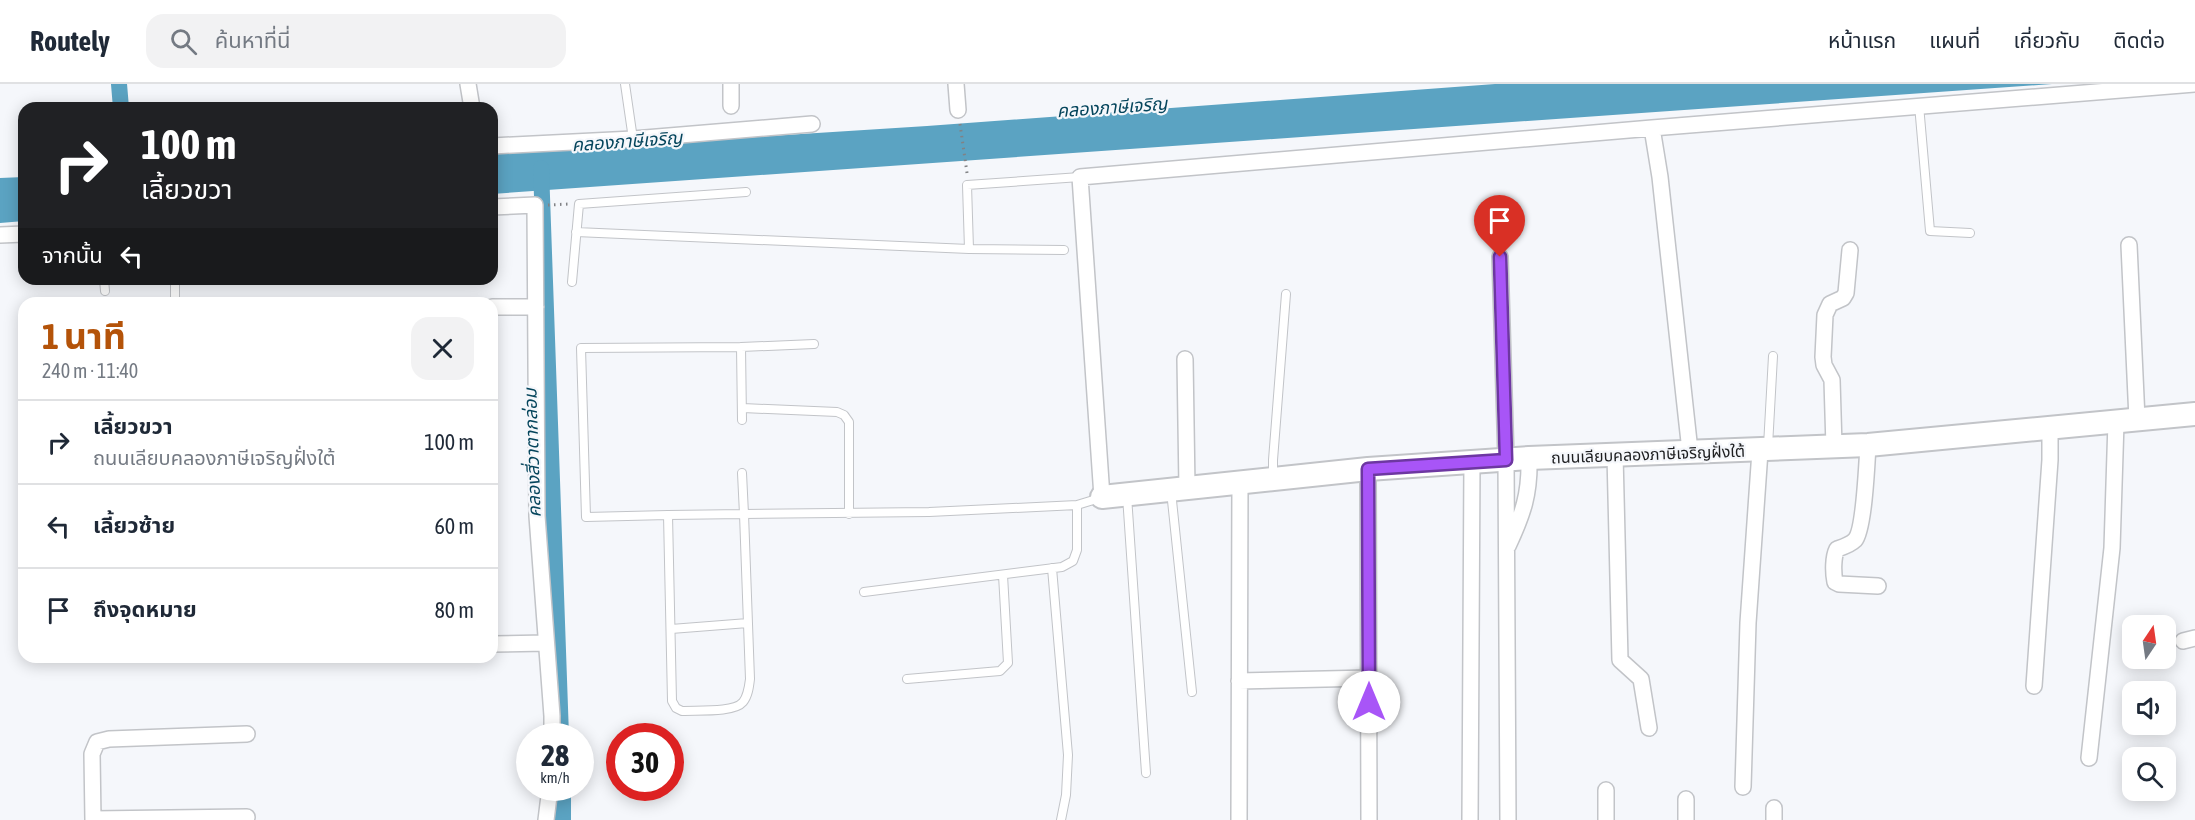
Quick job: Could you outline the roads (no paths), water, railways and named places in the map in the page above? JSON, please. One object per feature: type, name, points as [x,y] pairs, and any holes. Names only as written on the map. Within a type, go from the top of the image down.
[{"type":"street","points":[[468,84],[471,102]]},
{"type":"street","points":[[731,84],[731,106]]},
{"type":"street","points":[[956,84],[958,110]]},
{"type":"street","points":[[1101,497],[1080,177],[1919,105],[1992,92],[2195,84]]},
{"type":"street","points":[[498,146],[633,139],[812,124]]},
{"type":"street","points":[[1652,128],[1660,177],[1690,451]]},
{"type":"street","points":[[498,207],[535,205],[537,516],[552,723]]},
{"type":"street","points":[[0,235],[18,234]]},
{"type":"street","points":[[2089,758],[2126,421],[2129,245]]},
{"type":"street","points":[[1834,447],[1832,380],[1824,365],[1823,357],[1825,315],[1830,304],[1843,298],[1846,293],[1850,250]]},
{"type":"street","points":[[1500,257],[1506,460],[1508,820]]},
{"type":"street","points":[[498,307],[536,307]]},
{"type":"street","points":[[1179,489],[1185,359]]},
{"type":"street","name":"ถนนเลียบคลองภาษีเจริญฝั่งใต้","points":[[1101,497],[1368,469],[1529,458],[1868,445],[2195,414]]},
{"type":"street","points":[[2034,686],[2050,460],[2050,428]]},
{"type":"street","points":[[1868,445],[1861,522],[1857,539],[1838,549],[1835,554],[1834,576],[1835,582],[1839,584],[1878,586]]},
{"type":"street","points":[[1743,787],[1748,624],[1763,450]]},
{"type":"street","points":[[1616,455],[1620,660],[1641,679],[1649,728]]},
{"type":"street","points":[[1506,549],[1526,505],[1530,483],[1529,458]]},
{"type":"street","points":[[1470,820],[1472,462]]},
{"type":"street","points":[[1368,469],[1369,820]]},
{"type":"street","points":[[1239,820],[1240,482]]},
{"type":"street","points":[[498,644],[546,643]]},
{"type":"street","points":[[1239,681],[1369,678]]},
{"type":"street","points":[[247,734],[109,739],[97,742],[92,754],[93,819],[247,817]]},
{"type":"street","points":[[1606,790],[1606,820]]},
{"type":"street","points":[[1686,799],[1686,820]]},
{"type":"street","points":[[546,820],[548,801]]},
{"type":"lane","points":[[625,84],[633,139]]},
{"type":"lane","points":[[1919,105],[1930,231],[1970,233]]},
{"type":"lane","points":[[969,249],[968,185],[1080,177]]},
{"type":"lane","points":[[572,282],[579,204],[746,192]]},
{"type":"lane","points":[[576,232],[969,249],[1064,250]]},
{"type":"lane","points":[[104,285],[105,291]]},
{"type":"lane","points":[[1273,479],[1274,437],[1286,294]]},
{"type":"lane","points":[[814,344],[580,348],[586,517],[929,512],[1077,505],[1101,497]]},
{"type":"lane","points":[[741,347],[742,420]]},
{"type":"lane","points":[[1763,450],[1773,356]]},
{"type":"lane","points":[[742,408],[837,412],[844,415],[849,422],[849,514]]},
{"type":"lane","points":[[668,515],[672,701],[676,708],[682,711],[734,709],[742,704],[749,687],[742,473]]},
{"type":"lane","points":[[1179,489],[1192,692]]},
{"type":"lane","points":[[1127,494],[1146,773]]},
{"type":"lane","points":[[864,592],[1062,567],[1073,561],[1077,550],[1077,505]]},
{"type":"lane","points":[[1052,568],[1068,755],[1066,795],[1061,820]]},
{"type":"lane","points":[[907,679],[1000,671],[1008,663],[1003,574]]},
{"type":"lane","points":[[671,629],[748,623]]},
{"type":"water","points":[[1495,84],[2052,84],[498,194],[498,154],[927,126]]},
{"type":"water","points":[[18,177],[18,222],[0,223],[0,178]]},
{"type":"waterway","points":[[119,84],[120,102]]},
{"type":"waterway","name":"คลองสี่วาตากล่อม","points":[[541,168],[561,723]]},
{"type":"waterway","name":"คลองสี่วาตากล่อม","points":[[563,801],[563,820]]},
{"type":"water label","name":"คลองภาษีเจริญ","points":[[1112,107]]},
{"type":"water label","name":"คลองภาษีเจริญ","points":[[627,141]]}]
